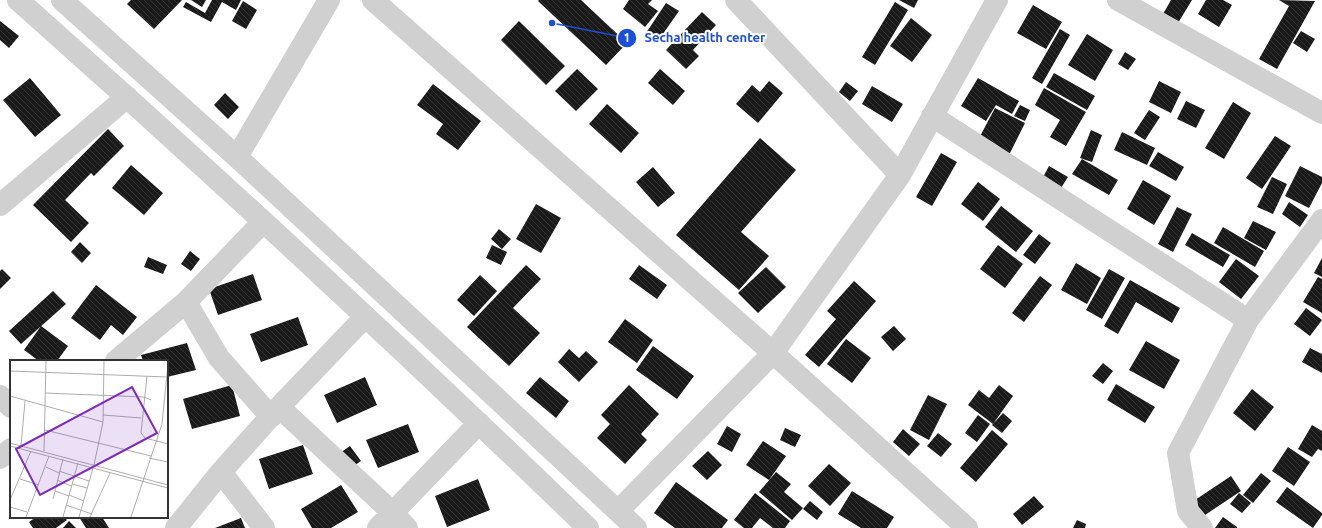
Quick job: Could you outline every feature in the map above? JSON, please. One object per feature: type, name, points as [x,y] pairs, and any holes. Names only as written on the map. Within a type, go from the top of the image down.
[{"type":"street","points":[[18,0],[127,97],[263,222],[479,423],[588,528]]},
{"type":"street","points":[[62,0],[237,157],[636,528]]},
{"type":"street","points":[[237,157],[329,0]]},
{"type":"street","points":[[374,0],[773,353],[967,528]]},
{"type":"street","points":[[736,0],[900,175]]},
{"type":"street","points":[[618,510],[773,353],[900,175],[997,0]]},
{"type":"street","points":[[1118,0],[1322,113]]},
{"type":"street","points":[[0,205],[127,97]]},
{"type":"street","points":[[932,116],[1248,320]]},
{"type":"street","points":[[1202,528],[1188,511],[1178,453],[1248,320],[1322,220]]},
{"type":"street","points":[[117,360],[186,302],[263,222]]},
{"type":"street","points":[[186,302],[219,358],[275,412],[400,520]]},
{"type":"street","points":[[176,528],[221,472],[275,412],[365,317]]},
{"type":"street","points":[[0,396],[10,406]]},
{"type":"street","points":[[378,528],[400,520],[479,423]]},
{"type":"street","points":[[0,458],[10,451]]},
{"type":"street","points":[[221,472],[264,528]]},
{"type":"building","points":[[131,0],[182,0],[154,29],[127,4]]},
{"type":"building","points":[[191,0],[206,0],[202,7]]},
{"type":"building","points":[[212,0],[241,0],[236,10],[222,2],[211,22],[183,7],[186,2],[205,13]]},
{"type":"building","points":[[581,0],[627,43],[606,65],[538,1]]},
{"type":"building","points":[[629,0],[652,0],[648,4],[658,11],[645,27],[623,9]]},
{"type":"building","points":[[899,0],[918,0],[914,8]]},
{"type":"building","points":[[1171,0],[1192,0],[1178,23],[1163,14]]},
{"type":"building","points":[[1206,0],[1223,0],[1232,5],[1219,27],[1198,14]]},
{"type":"building","points":[[1279,0],[1315,1],[1277,69],[1259,59],[1289,6]]},
{"type":"building","points":[[243,1],[257,10],[246,29],[232,21]]},
{"type":"building","points":[[895,2],[908,10],[875,65],[862,57]]},
{"type":"building","points":[[666,3],[679,11],[658,41],[646,33]]},
{"type":"building","points":[[1033,5],[1062,22],[1046,49],[1017,33]]},
{"type":"building","points":[[702,12],[716,25],[693,50],[699,56],[686,69],[666,50]]},
{"type":"building","points":[[911,18],[932,35],[912,62],[890,46]]},
{"type":"building","points":[[0,21],[19,36],[9,48],[0,40]]},
{"type":"building","points":[[519,21],[565,66],[546,85],[501,40]]},
{"type":"building","points":[[1060,29],[1070,35],[1042,84],[1032,78]]},
{"type":"building","points":[[1301,31],[1315,39],[1307,52],[1293,43]]},
{"type":"building","points":[[1087,34],[1113,50],[1095,81],[1068,65]]},
{"type":"building","points":[[1125,52],[1136,59],[1128,70],[1118,64]]},
{"type":"building","points":[[577,69],[598,89],[576,111],[555,91]]},
{"type":"building","points":[[660,69],[685,91],[673,105],[648,83]]},
{"type":"building","points":[[1054,73],[1095,96],[1087,110],[1046,87]]},
{"type":"building","points":[[30,78],[61,115],[35,137],[3,100]]},
{"type":"building","points":[[978,78],[1019,101],[1012,114],[996,105],[986,121],[961,106]]},
{"type":"building","points":[[769,81],[783,93],[758,123],[736,104],[752,85],[760,92]]},
{"type":"building","points":[[1159,81],[1181,92],[1171,113],[1149,102]]},
{"type":"building","points":[[846,82],[858,91],[850,101],[839,92]]},
{"type":"building","points":[[433,84],[481,121],[458,150],[436,134],[443,124],[417,105]]},
{"type":"building","points":[[872,86],[903,104],[892,122],[862,104]]},
{"type":"building","points":[[1044,88],[1086,112],[1066,146],[1050,137],[1060,120],[1035,105]]},
{"type":"building","points":[[225,93],[239,107],[228,119],[214,105]]},
{"type":"building","points":[[1186,101],[1205,110],[1196,128],[1177,119]]},
{"type":"building","points":[[1233,102],[1251,113],[1224,159],[1205,148]]},
{"type":"building","points":[[607,104],[639,133],[621,153],[589,124]]},
{"type":"building","points":[[1020,105],[1030,110],[1025,121],[1014,116]]},
{"type":"building","points":[[995,108],[1025,123],[1009,155],[978,140]]},
{"type":"building","points":[[1149,110],[1160,117],[1145,140],[1134,133]]},
{"type":"building","points":[[108,129],[124,146],[94,176],[91,173],[65,200],[89,223],[71,242],[33,205]]},
{"type":"building","points":[[1091,130],[1102,135],[1092,162],[1080,158]]},
{"type":"building","points":[[1122,132],[1155,148],[1147,165],[1114,150]]},
{"type":"building","points":[[1275,136],[1291,146],[1262,189],[1246,178]]},
{"type":"building","points":[[760,138],[796,170],[741,232],[769,256],[739,290],[676,235]]},
{"type":"building","points":[[1158,152],[1184,167],[1176,181],[1149,166]]},
{"type":"building","points":[[941,153],[957,162],[932,206],[916,197]]},
{"type":"building","points":[[1082,159],[1118,180],[1109,195],[1072,174]]},
{"type":"building","points":[[131,165],[163,193],[144,215],[112,188]]},
{"type":"building","points":[[1049,166],[1068,177],[1059,191],[1041,181]]},
{"type":"building","points":[[1300,166],[1322,177],[1322,183],[1309,208],[1285,196]]},
{"type":"building","points":[[653,167],[675,193],[658,207],[636,182]]},
{"type":"building","points":[[1272,177],[1287,184],[1273,214],[1257,207]]},
{"type":"building","points":[[1143,180],[1171,196],[1154,225],[1127,209]]},
{"type":"building","points":[[978,182],[1000,199],[983,221],[961,204]]},
{"type":"building","points":[[1289,202],[1308,215],[1300,227],[1282,214]]},
{"type":"building","points":[[536,204],[561,218],[541,253],[516,239]]},
{"type":"building","points":[[1001,206],[1033,231],[1016,252],[985,227]]},
{"type":"building","points":[[1177,207],[1192,214],[1173,252],[1158,244]]},
{"type":"building","points":[[1253,221],[1276,232],[1266,250],[1244,238]]},
{"type":"building","points":[[1223,227],[1264,251],[1255,267],[1214,243]]},
{"type":"building","points":[[499,229],[511,239],[502,249],[491,239]]},
{"type":"building","points":[[1192,233],[1230,255],[1223,267],[1185,245]]},
{"type":"building","points":[[1039,234],[1051,243],[1035,264],[1023,255]]},
{"type":"building","points":[[80,242],[91,253],[82,263],[71,252]]},
{"type":"building","points":[[492,245],[507,252],[501,265],[486,258]]},
{"type":"building","points":[[998,245],[1023,264],[1005,288],[980,269]]},
{"type":"building","points":[[190,251],[200,259],[191,271],[181,264]]},
{"type":"building","points":[[148,257],[167,265],[163,274],[144,267]]},
{"type":"building","points":[[1322,258],[1322,277],[1314,273]]},
{"type":"building","points":[[1236,259],[1259,276],[1241,299],[1219,282]]},
{"type":"building","points":[[1076,263],[1101,278],[1087,304],[1061,290]]},
{"type":"building","points":[[526,265],[541,279],[513,308],[540,333],[509,366],[467,327]]},
{"type":"building","points":[[639,265],[667,285],[657,299],[629,279]]},
{"type":"building","points":[[766,267],[786,287],[758,313],[738,293]]},
{"type":"building","points":[[2,269],[11,278],[0,289],[0,271]]},
{"type":"building","points":[[1109,269],[1125,278],[1102,319],[1086,310]]},
{"type":"building","points":[[253,274],[262,300],[218,315],[209,289]]},
{"type":"building","points":[[480,275],[497,291],[474,316],[457,300]]},
{"type":"building","points":[[1040,276],[1052,285],[1024,322],[1012,313]]},
{"type":"building","points":[[1318,277],[1322,279],[1322,313],[1303,302]]},
{"type":"building","points":[[1130,280],[1180,308],[1172,323],[1136,302],[1118,334],[1104,326]]},
{"type":"building","points":[[854,281],[876,301],[819,367],[805,355],[836,319],[827,311]]},
{"type":"building","points":[[96,285],[137,317],[123,335],[111,325],[100,340],[71,318]]},
{"type":"building","points":[[53,291],[66,304],[21,344],[9,331]]},
{"type":"building","points":[[1306,308],[1322,320],[1310,336],[1294,324]]},
{"type":"building","points":[[298,317],[308,345],[261,362],[250,334]]},
{"type":"building","points":[[625,319],[653,340],[637,363],[608,342]]},
{"type":"building","points":[[41,326],[68,346],[58,360],[38,360],[24,350]]},
{"type":"building","points":[[894,326],[906,339],[893,351],[881,337]]},
{"type":"building","points":[[846,339],[871,358],[852,383],[827,364]]},
{"type":"building","points":[[1146,341],[1180,360],[1164,389],[1129,370]]},
{"type":"building","points":[[187,343],[196,370],[168,377],[168,360],[143,360],[141,355]]},
{"type":"building","points":[[653,346],[694,376],[677,399],[636,370]]},
{"type":"building","points":[[1310,348],[1322,354],[1322,373],[1302,362]]},
{"type":"building","points":[[569,349],[579,358],[586,351],[598,362],[579,382],[558,362]]},
{"type":"building","points":[[1103,363],[1113,371],[1103,384],[1092,376]]},
{"type":"building","points":[[365,377],[377,405],[337,423],[324,395]]},
{"type":"building","points":[[540,377],[569,401],[556,418],[526,393]]},
{"type":"building","points":[[1116,384],[1155,407],[1145,423],[1107,400]]},
{"type":"building","points":[[232,385],[240,416],[192,429],[183,399]]},
{"type":"building","points":[[629,385],[659,414],[641,434],[647,440],[625,464],[597,438],[610,424],[601,415]]},
{"type":"building","points":[[999,385],[1013,396],[993,424],[968,405],[979,390],[989,398]]},
{"type":"building","points":[[1252,389],[1274,407],[1255,431],[1233,413]]},
{"type":"building","points":[[928,395],[947,404],[929,440],[910,430]]},
{"type":"building","points":[[1003,413],[1012,421],[1002,433],[992,425]]},
{"type":"building","points":[[978,415],[990,424],[977,442],[965,433]]},
{"type":"building","points":[[408,424],[419,452],[378,468],[366,440]]},
{"type":"building","points":[[1312,425],[1322,431],[1322,451],[1318,449],[1312,457],[1298,449]]},
{"type":"building","points":[[727,426],[741,434],[732,452],[717,444]]},
{"type":"building","points":[[785,428],[801,435],[795,447],[780,440]]},
{"type":"building","points":[[903,429],[920,444],[909,456],[893,442]]},
{"type":"building","points":[[992,430],[1008,444],[976,482],[960,468]]},
{"type":"building","points":[[938,433],[952,444],[941,457],[927,446]]},
{"type":"building","points":[[763,441],[786,456],[769,480],[746,465]]},
{"type":"building","points":[[303,445],[313,474],[269,489],[259,459]]},
{"type":"building","points":[[350,446],[361,461],[351,468],[340,453]]},
{"type":"building","points":[[1288,447],[1310,462],[1294,486],[1272,471]]},
{"type":"building","points":[[708,451],[722,465],[707,480],[692,466]]},
{"type":"building","points":[[829,464],[851,483],[830,506],[808,486]]},
{"type":"building","points":[[776,472],[791,484],[784,492],[803,508],[792,520],[759,492]]},
{"type":"building","points":[[1261,473],[1271,481],[1253,503],[1243,495]]},
{"type":"building","points":[[1231,476],[1241,491],[1202,517],[1192,502]]},
{"type":"building","points":[[478,479],[490,510],[447,527],[435,496]]},
{"type":"building","points":[[676,482],[728,520],[722,528],[675,528],[654,513]]},
{"type":"building","points":[[341,485],[358,512],[331,528],[312,528],[301,509]]},
{"type":"building","points":[[1287,487],[1322,513],[1313,528],[1276,502]]},
{"type":"building","points":[[852,491],[894,517],[887,528],[861,528],[838,514]]},
{"type":"building","points":[[755,493],[790,521],[785,528],[773,528],[760,518],[752,528],[744,528],[734,520]]},
{"type":"building","points":[[1239,493],[1251,503],[1242,513],[1230,504]]},
{"type":"building","points":[[1034,496],[1044,507],[1022,525],[1013,514]]},
{"type":"building","points":[[810,501],[823,512],[817,520],[803,509]]},
{"type":"building","points":[[1223,517],[1237,527],[1237,528],[1215,528]]},
{"type":"building","points":[[35,518],[65,518],[67,520],[56,528],[33,528],[29,522]]},
{"type":"building","points":[[80,518],[103,518],[109,528],[86,528]]},
{"type":"building","points":[[241,518],[245,528],[215,528]]},
{"type":"building","points":[[1077,520],[1086,524],[1085,528],[1073,528]]},
{"type":"building","points":[[69,521],[76,528],[63,528]]},
{"type":"place","name":"Secha health center","points":[[552,23]]}]
